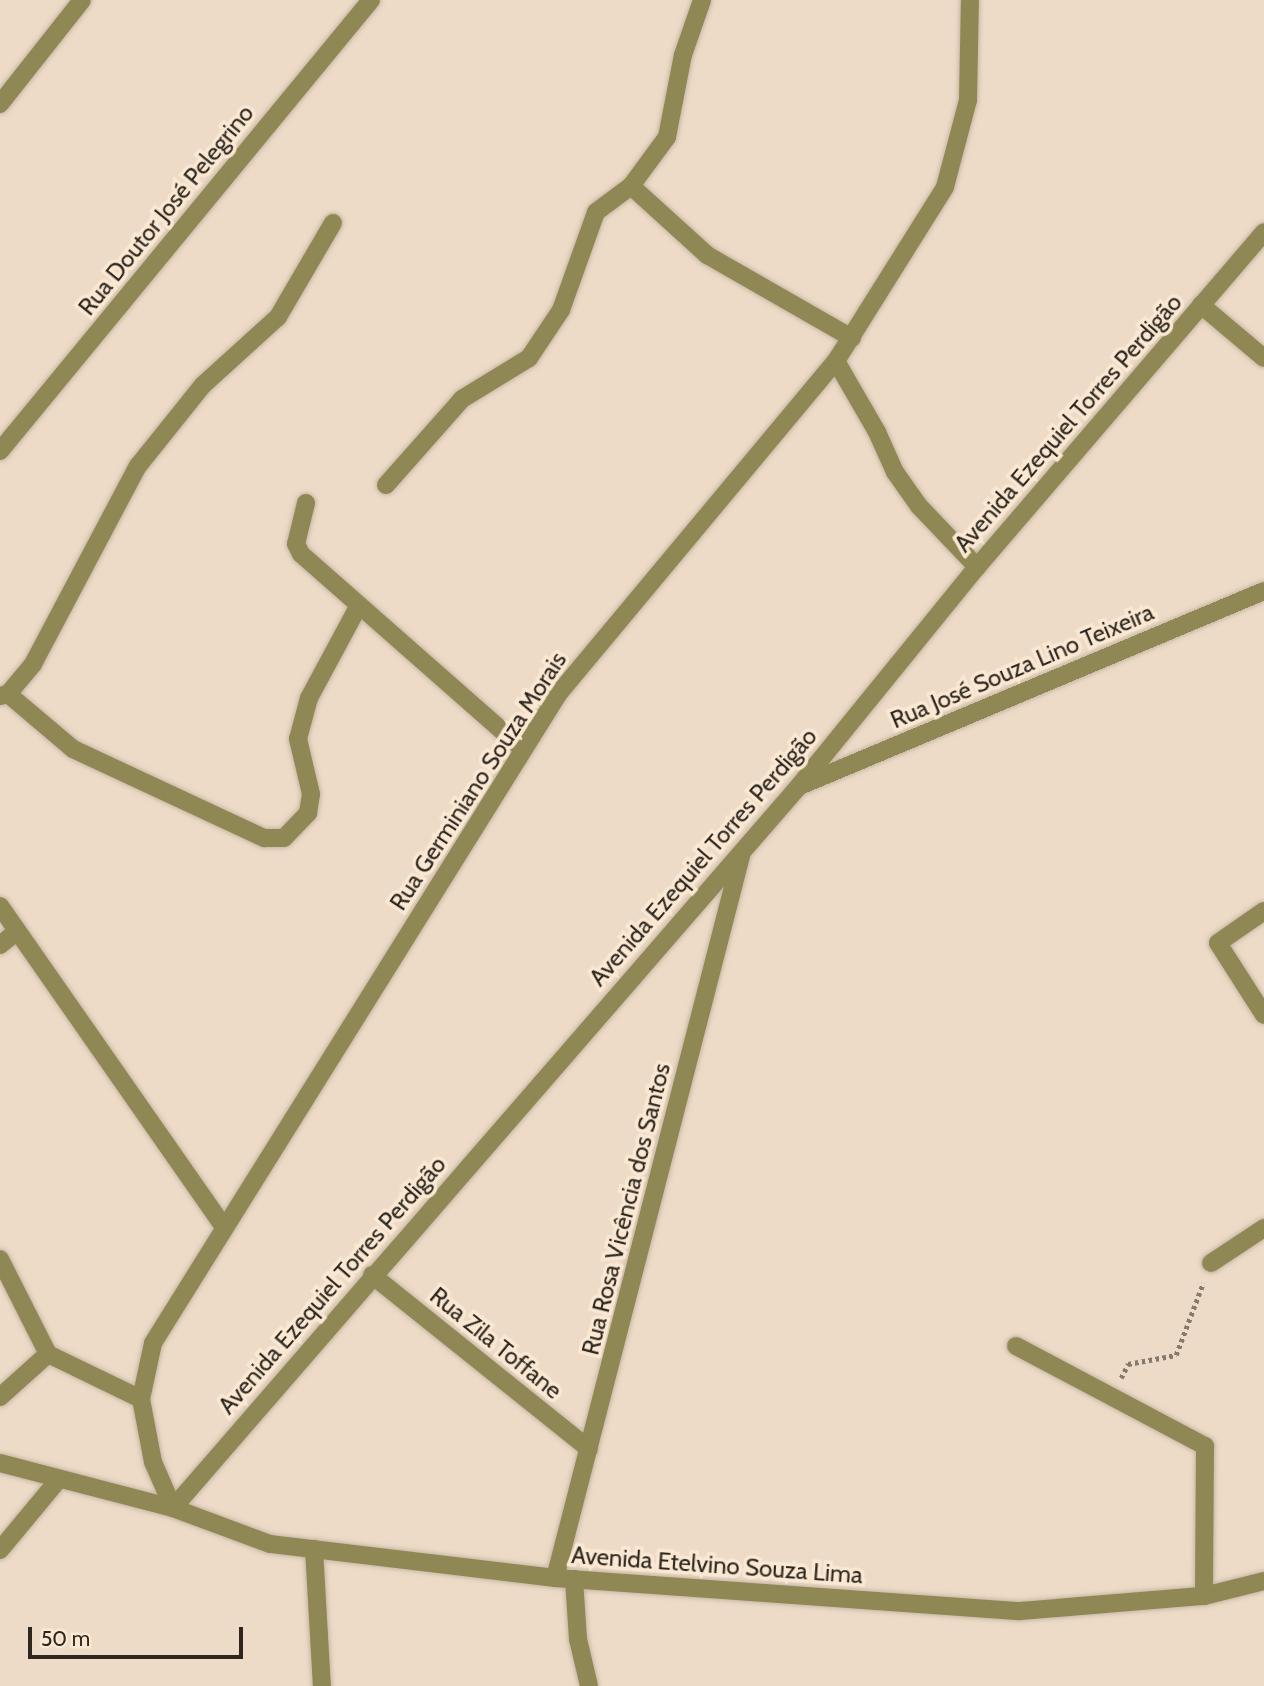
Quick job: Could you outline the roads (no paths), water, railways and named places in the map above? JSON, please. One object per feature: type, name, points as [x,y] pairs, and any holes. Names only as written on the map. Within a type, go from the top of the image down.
[{"type":"street","points":[[0,104],[82,0]]},
{"type":"street","name":"Rua Doutor José Pelegrino","points":[[0,451],[371,0]]},
{"type":"street","points":[[386,485],[462,399],[529,358],[561,310],[596,212],[631,186],[667,137],[683,55],[702,0]]},
{"type":"street","name":"Rua Germiniano Souza Morais","points":[[173,1508],[153,1462],[141,1399],[153,1343],[223,1226],[559,693],[836,361],[945,187],[968,100],[970,0]]},
{"type":"street","points":[[631,186],[707,255],[852,338]]},
{"type":"street","points":[[333,223],[278,317],[203,386],[138,466],[33,664],[4,695],[73,749],[264,838],[284,838],[308,813],[311,794],[298,738],[309,698],[358,607]]},
{"type":"street","name":"Avenida Ezequiel Torres Perdigão","points":[[173,1508],[372,1275],[743,852],[977,567],[1264,232]]},
{"type":"street","points":[[1201,305],[1264,358]]},
{"type":"street","points":[[836,361],[877,432],[894,472],[919,506],[977,567]]},
{"type":"street","points":[[306,503],[296,544],[301,554],[358,607],[523,749]]},
{"type":"street","name":"Rua José Souza Lino Teixeira","points":[[799,786],[1264,591]]},
{"type":"street","name":"Rua Rosa Vicência dos Santos","points":[[555,1578],[743,852]]},
{"type":"street","points":[[0,906],[223,1226]]},
{"type":"street","points":[[1264,911],[1218,943],[1264,1015]]},
{"type":"street","points":[[0,945],[17,931]]},
{"type":"street","points":[[1211,1263],[1264,1228]]},
{"type":"street","points":[[0,1259],[48,1354],[141,1399]]},
{"type":"street","name":"Rua Zila Toffane","points":[[372,1275],[589,1449]]},
{"type":"street","points":[[1016,1346],[1205,1446],[1204,1596]]},
{"type":"street","points":[[0,1397],[48,1354]]},
{"type":"street","name":"Avenida Etelvino Souza Lima","points":[[0,1463],[173,1508],[270,1544],[555,1578],[1020,1611],[1204,1596],[1264,1581]]},
{"type":"street","points":[[0,1550],[59,1479]]},
{"type":"street","points":[[314,1549],[322,1686]]},
{"type":"street","points":[[574,1579],[578,1639],[589,1686]]}]
